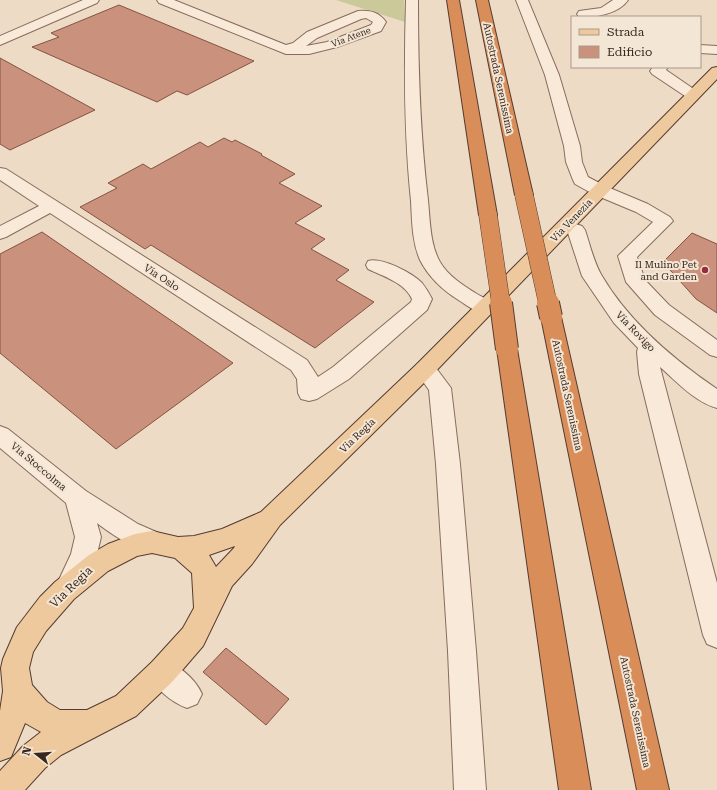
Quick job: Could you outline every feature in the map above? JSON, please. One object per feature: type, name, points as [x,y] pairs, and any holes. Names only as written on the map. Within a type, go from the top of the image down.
[{"type":"highway","points":[[453,0],[488,215],[507,350],[575,790]]},
{"type":"highway","name":"Autostrada Serenissima","points":[[482,0],[552,317],[653,790]]},
{"type":"main road","name":"Via Venezia","points":[[425,369],[717,71]]},
{"type":"main road","name":"Via Regia","points":[[4,790],[34,757],[50,744],[126,706],[162,672],[193,637],[223,578],[244,556],[271,518],[425,369]]},
{"type":"main road","name":"Via Regia","points":[[181,548],[226,540],[271,518]]},
{"type":"main road","name":"Via Regia","points":[[0,746],[13,718],[18,691],[15,672],[18,654],[27,636],[42,615],[70,584],[94,564],[114,552],[152,542],[181,548],[195,557],[206,572],[208,586],[205,611]]},
{"type":"main road","name":"Via Regia","points":[[18,691],[36,713],[57,725],[88,724]]},
{"type":"street","points":[[0,41],[93,0]]},
{"type":"street","name":"Via Atene","points":[[163,0],[286,50],[303,51],[322,48],[376,28],[380,22],[375,17],[367,14],[358,15],[312,35],[302,44],[286,50]]},
{"type":"street","points":[[412,0],[413,119],[415,160],[421,225],[429,260],[440,275],[467,297],[486,308]]},
{"type":"street","points":[[522,0],[552,75],[572,146],[574,162],[581,180],[642,208],[664,221],[627,256],[636,282],[662,310],[717,350]]},
{"type":"street","points":[[583,14],[604,11],[622,0]]},
{"type":"street","points":[[701,49],[717,50]]},
{"type":"street","points":[[660,68],[657,71],[693,95]]},
{"type":"street","name":"Via Oslo","points":[[0,173],[299,365],[308,378],[309,393],[340,373],[420,305],[422,300],[420,293],[415,286],[375,265]]},
{"type":"street","points":[[0,233],[52,206]]},
{"type":"street","name":"Via Rovigo","points":[[566,226],[576,230],[592,276],[621,318],[649,347],[695,385],[717,400]]},
{"type":"street","points":[[649,347],[647,352],[650,374],[717,635]]},
{"type":"street","points":[[425,369],[440,388],[448,464],[462,651],[470,790]]},
{"type":"street","name":"Via Stoccolma","points":[[0,434],[77,498],[96,508],[129,532],[152,542]]},
{"type":"street","points":[[70,584],[84,554],[88,537],[77,498]]},
{"type":"street","points":[[162,672],[187,694]]},
{"type":"shaded area","points":[[336,0],[404,0],[405,22]]},
{"type":"building","points":[[119,5],[254,61],[187,95],[177,91],[157,102],[32,47],[59,37],[51,33]]},
{"type":"building","points":[[0,58],[95,110],[10,150],[0,144]]},
{"type":"building","points":[[224,138],[232,142],[235,140],[295,174],[279,183],[322,206],[295,223],[325,239],[311,249],[349,270],[336,280],[374,302],[315,348],[151,245],[145,249],[80,207],[117,188],[108,183],[143,164],[151,169],[200,142],[208,147]]},
{"type":"building","points":[[42,232],[233,363],[116,449],[0,353],[0,254]]},
{"type":"building","points":[[692,233],[717,244],[717,313],[696,299],[663,262]]},
{"type":"building","points":[[226,648],[289,699],[266,725],[203,672]]},
{"type":"place","name":"Il Mulino Pet and Garden","points":[[705,270]]}]
